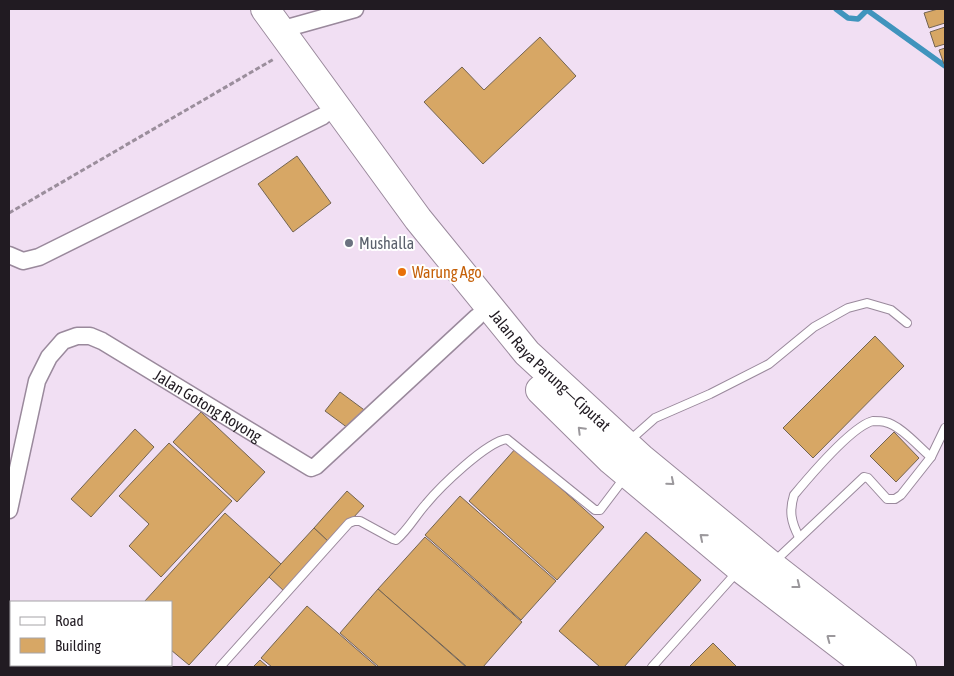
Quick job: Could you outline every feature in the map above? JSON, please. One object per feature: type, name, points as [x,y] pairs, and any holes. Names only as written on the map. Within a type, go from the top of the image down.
[{"type":"highway","name":"Jalan Raya Parung—Ciputat","points":[[245,9],[275,32],[418,219],[527,353],[740,568],[869,667]]},
{"type":"highway","name":"Jalan Raya Parung—Ciputat","points":[[275,32],[323,116],[405,229],[515,364],[611,460],[633,461],[771,564],[902,667]]},
{"type":"street","points":[[275,32],[355,9]]},
{"type":"street","points":[[10,256],[23,260],[39,258],[323,116]]},
{"type":"street","name":"Jalan Gotong Royong","points":[[9,510],[37,381],[49,357],[63,341],[77,336],[90,336],[102,341],[311,468],[316,466],[477,318]]},
{"type":"lane","points":[[220,667],[349,523],[360,521],[396,540],[426,503],[480,452],[500,440],[507,439],[596,510],[600,510],[633,461],[656,418],[710,394],[769,364],[814,327],[848,308],[867,303],[891,310],[908,322]]},
{"type":"lane","points":[[800,537],[792,523],[791,506],[794,495],[846,439],[864,426],[874,421],[885,422],[895,426],[931,457]]},
{"type":"lane","points":[[771,564],[864,477],[868,478],[887,499],[895,499],[901,495],[931,457],[945,428]]},
{"type":"lane","points":[[652,667],[740,568]]},
{"type":"path","points":[[9,213],[275,32]]},
{"type":"building","points":[[945,9],[945,23],[929,28],[924,13]]},
{"type":"building","points":[[945,27],[945,44],[935,47],[930,32]]},
{"type":"building","points":[[540,37],[576,76],[483,164],[424,102],[462,67],[484,90]]},
{"type":"building","points":[[945,48],[945,64],[944,64],[939,50]]},
{"type":"building","points":[[297,156],[331,203],[293,232],[258,184]]},
{"type":"building","points":[[875,336],[904,366],[813,458],[783,428]]},
{"type":"building","points":[[340,392],[367,412],[352,431],[325,411]]},
{"type":"building","points":[[201,412],[265,472],[237,502],[173,442]]},
{"type":"building","points":[[135,429],[154,447],[91,517],[71,499]]},
{"type":"building","points":[[894,432],[919,458],[896,482],[870,456]]},
{"type":"building","points":[[169,443],[232,501],[161,577],[129,546],[149,524],[119,496]]},
{"type":"building","points":[[516,448],[604,527],[557,580],[469,501]]},
{"type":"building","points":[[347,491],[364,506],[330,543],[314,528]]},
{"type":"building","points":[[460,496],[556,581],[521,620],[425,535]]},
{"type":"building","points":[[225,513],[281,564],[189,665],[172,651],[172,601],[145,601]]},
{"type":"building","points":[[314,528],[330,543],[285,592],[269,577]]},
{"type":"building","points":[[646,532],[701,580],[624,667],[600,667],[559,631]]},
{"type":"building","points":[[425,537],[522,622],[483,667],[467,667],[378,589]]},
{"type":"building","points":[[378,589],[466,667],[379,667],[340,633]]},
{"type":"building","points":[[307,606],[377,667],[272,667],[261,658]]},
{"type":"building","points":[[713,643],[737,667],[689,667]]},
{"type":"building","points":[[260,660],[268,667],[253,667]]},
{"type":"waterway","points":[[836,9],[848,18],[858,19],[867,10],[945,66]]},
{"type":"place","name":"Mushalla","points":[[349,243]]},
{"type":"place","name":"Warung Ago","points":[[402,272]]}]
